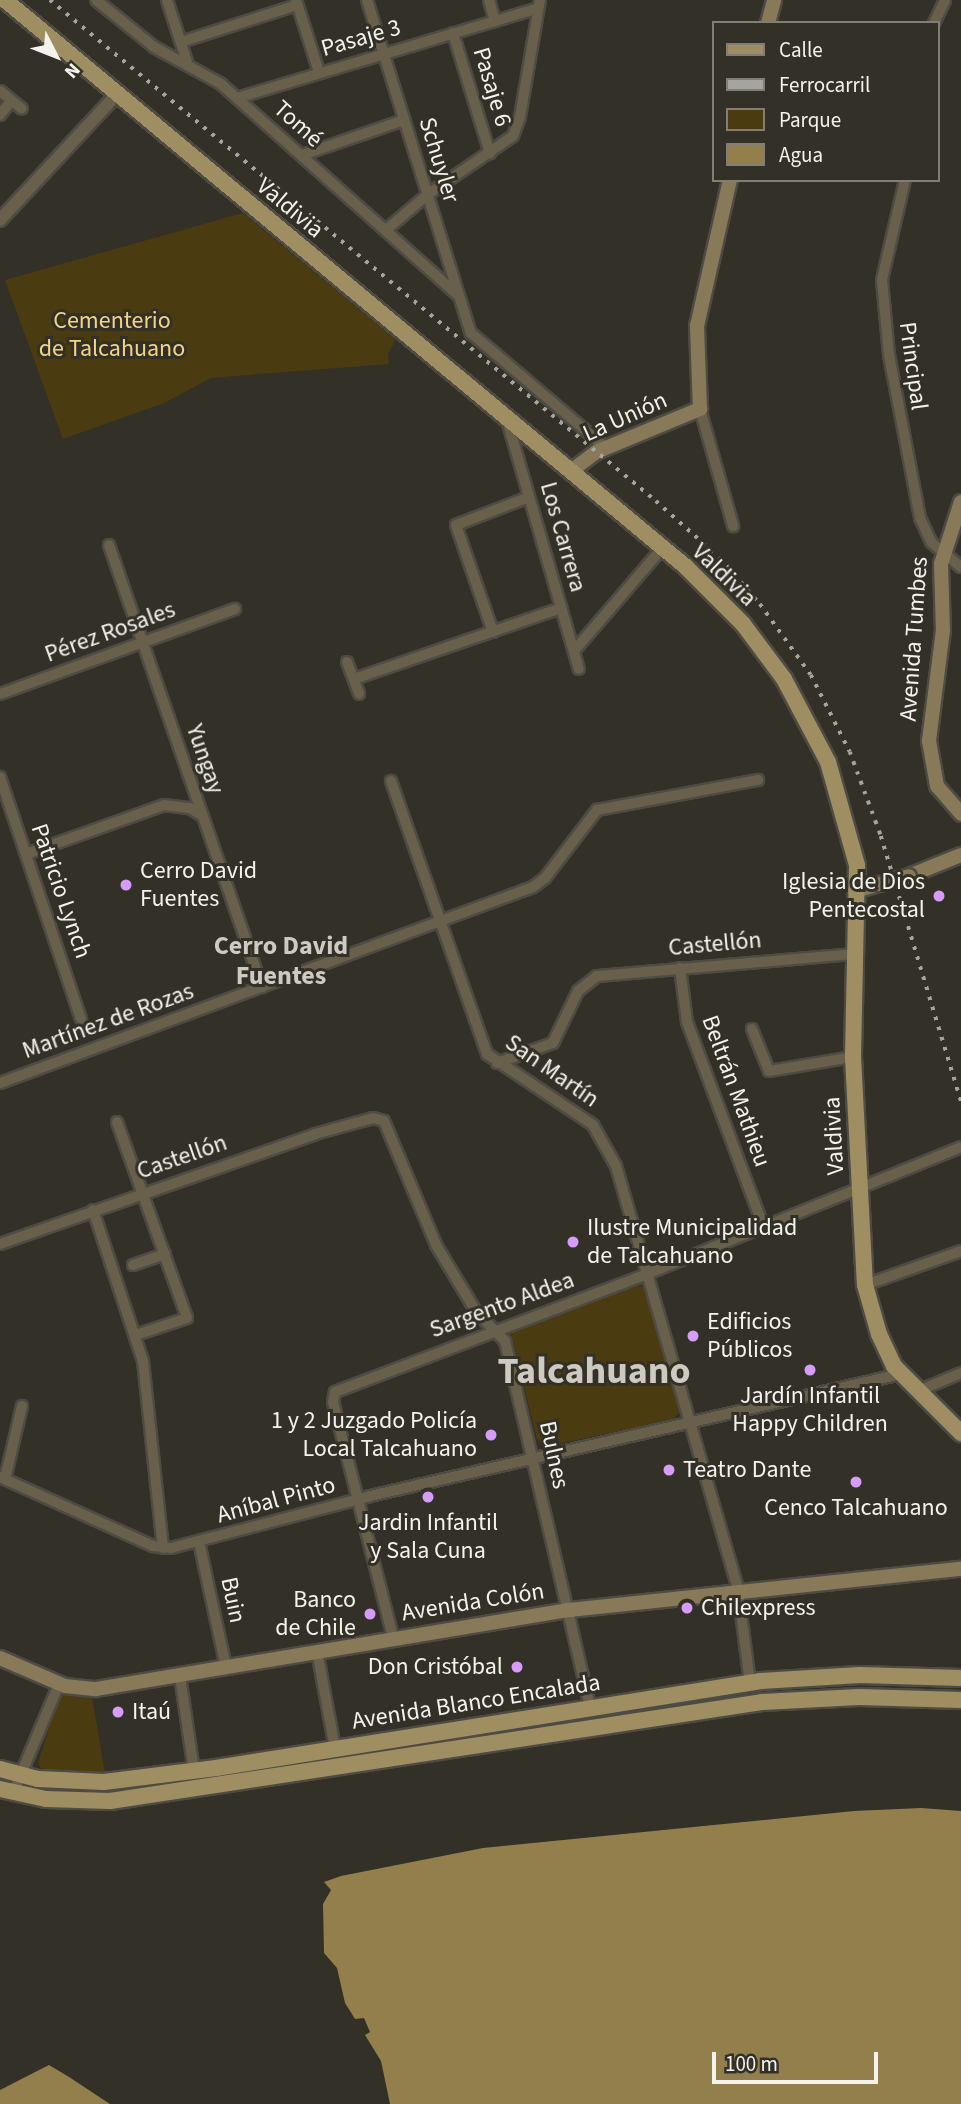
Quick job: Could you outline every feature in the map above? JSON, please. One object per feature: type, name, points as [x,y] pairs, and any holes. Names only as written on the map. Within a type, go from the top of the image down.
[{"type":"main road","name":"Valdivia","points":[[5,0],[663,548],[743,624],[799,703],[838,794],[855,857],[853,1057],[865,1285],[884,1346],[901,1374],[961,1433]]},
{"type":"main road","points":[[769,21],[774,0]]},
{"type":"main road","points":[[700,409],[697,326],[730,182]]},
{"type":"main road","name":"La Unión","points":[[571,471],[606,448],[700,409]]},
{"type":"main road","name":"Avenida Tumbes","points":[[961,502],[944,548],[943,630],[929,751],[940,794],[961,814]]},
{"type":"main road","points":[[855,891],[909,876],[961,855]]},
{"type":"main road","name":"Avenida Colón","points":[[0,1658],[59,1684],[96,1689],[393,1637],[569,1610],[738,1590],[961,1569]]},
{"type":"main road","name":"Avenida Blanco Encalada","points":[[0,1769],[21,1776],[85,1783],[194,1772],[750,1682],[860,1675],[961,1678]]},
{"type":"main road","points":[[738,1706],[750,1682]]},
{"type":"main road","name":"Avenida Blanco Encalada","points":[[6,1791],[31,1797],[110,1801],[802,1698],[961,1700]]},
{"type":"main road","points":[[590,1707],[606,1726]]},
{"type":"main road","points":[[316,1770],[335,1748]]},
{"type":"main road","points":[[194,1772],[207,1786]]},
{"type":"street","name":"Tomé","points":[[96,0],[154,47],[187,62],[237,98],[460,297]]},
{"type":"street","points":[[167,0],[187,62]]},
{"type":"street","name":"Schuyler","points":[[367,0],[471,333],[606,448]]},
{"type":"street","name":"Pasaje 6","points":[[489,0],[495,20]]},
{"type":"street","points":[[935,21],[945,0]]},
{"type":"street","points":[[181,42],[297,2],[319,72]]},
{"type":"street","points":[[386,230],[427,195],[490,153],[517,130],[539,4]]},
{"type":"street","name":"Pasaje 3","points":[[237,98],[495,20],[539,4]]},
{"type":"street","name":"Pasaje 6","points":[[453,33],[490,153]]},
{"type":"street","points":[[0,91],[22,109]]},
{"type":"street","points":[[0,220],[117,94]]},
{"type":"street","points":[[0,115],[11,101]]},
{"type":"street","points":[[302,155],[404,120]]},
{"type":"street","name":"Principal","points":[[905,182],[884,271],[883,298],[911,483],[925,534],[944,548],[961,566]]},
{"type":"street","points":[[700,409],[733,526]]},
{"type":"street","name":"Los Carrera","points":[[506,416],[579,669]]},
{"type":"street","points":[[493,632],[456,525],[529,498]]},
{"type":"street","name":"Yungay","points":[[109,545],[262,987]]},
{"type":"street","points":[[574,651],[663,548]]},
{"type":"street","points":[[354,680],[561,608]]},
{"type":"street","name":"Pérez Rosales","points":[[0,694],[235,609]]},
{"type":"street","points":[[347,662],[359,694]]},
{"type":"street","name":"Patricio Lynch","points":[[0,777],[81,1019]]},
{"type":"street","name":"Martínez de Rozas","points":[[0,1083],[440,923],[541,882],[597,810],[758,780]]},
{"type":"street","name":"San Martín","points":[[391,781],[486,1050],[497,1063],[598,1130],[619,1176],[738,1590],[750,1682]]},
{"type":"street","points":[[26,854],[164,805],[190,808],[204,818]]},
{"type":"street","name":"Castellón","points":[[497,1063],[553,1043],[578,991],[592,978],[853,954]]},
{"type":"street","name":"Beltrán Mathieu","points":[[680,968],[687,1022],[763,1225]]},
{"type":"street","points":[[752,1030],[769,1071],[853,1057]]},
{"type":"street","name":"Castellón","points":[[0,1244],[315,1133],[381,1119]]},
{"type":"street","name":"Bulnes","points":[[381,1119],[436,1245],[478,1313],[505,1341],[590,1707]]},
{"type":"street","points":[[117,1122],[187,1318],[136,1335]]},
{"type":"street","name":"Sargento Aldea","points":[[360,1499],[333,1395],[961,1147]]},
{"type":"street","points":[[22,1406],[3,1478],[163,1548],[146,1381],[136,1335],[93,1210]]},
{"type":"street","points":[[865,1285],[961,1251]]},
{"type":"street","points":[[133,1265],[165,1254]]},
{"type":"street","points":[[918,1391],[961,1373]]},
{"type":"street","name":"Aníbal Pinto","points":[[163,1548],[199,1542],[360,1499],[533,1458],[901,1374]]},
{"type":"street","points":[[360,1499],[393,1637]]},
{"type":"street","name":"Buin","points":[[199,1542],[226,1667]]},
{"type":"street","points":[[317,1651],[335,1748]]},
{"type":"street","points":[[180,1676],[194,1772]]},
{"type":"street","points":[[6,1791],[21,1776],[59,1684]]},
{"type":"street","points":[[21,1776],[31,1797]]},
{"type":"green space","name":"Cementerio de Talcahuano","points":[[243,213],[396,340],[388,353],[389,364],[211,378],[164,403],[63,439],[5,280]]},
{"type":"green space","points":[[635,1284],[646,1289],[680,1412],[672,1420],[544,1447],[537,1439],[511,1334],[518,1327]]},
{"type":"green space","points":[[60,1692],[92,1697],[105,1773],[43,1772],[38,1763]]},
{"type":"water","points":[[921,1808],[961,1811],[961,2104],[390,2104],[381,2061],[365,2035],[370,2032],[364,2018],[355,2019],[345,2003],[337,1968],[324,1953],[323,1904],[331,1890],[324,1882],[341,1876],[483,1848],[854,1811]]},
{"type":"water","points":[[49,2065],[110,2104],[0,2104],[0,2090]]},
{"type":"railway","points":[[50,0],[656,501],[720,558],[760,604],[811,675],[850,752],[881,836],[961,1101]]},
{"type":"place","name":"Cerro David Fuentes","points":[[126,885]]},
{"type":"place","name":"Iglesia de Dios Pentecostal","points":[[939,896]]},
{"type":"place","name":"Ilustre Municipalidad de Talcahuano","points":[[573,1242]]},
{"type":"place","name":"Edificios Públicos","points":[[693,1336]]},
{"type":"place","name":"Jardín Infantil Happy Children","points":[[810,1370]]},
{"type":"place","name":"1 y 2 Juzgado Policía Local Talcahuano","points":[[491,1435]]},
{"type":"place","name":"Teatro Dante","points":[[669,1470]]},
{"type":"place","name":"Cenco Talcahuano","points":[[856,1482]]},
{"type":"place","name":"Jardin Infantil y Sala Cuna","points":[[428,1497]]},
{"type":"place","name":"Chilexpress","points":[[687,1608]]},
{"type":"place","name":"Banco de Chile","points":[[370,1614]]},
{"type":"place","name":"Don Cristóbal","points":[[517,1667]]},
{"type":"place","name":"Itaú","points":[[118,1712]]},
{"type":"district","name":"Cerro David Fuentes","points":[[281,961]]},
{"type":"district","name":"Talcahuano","points":[[594,1372]]}]
